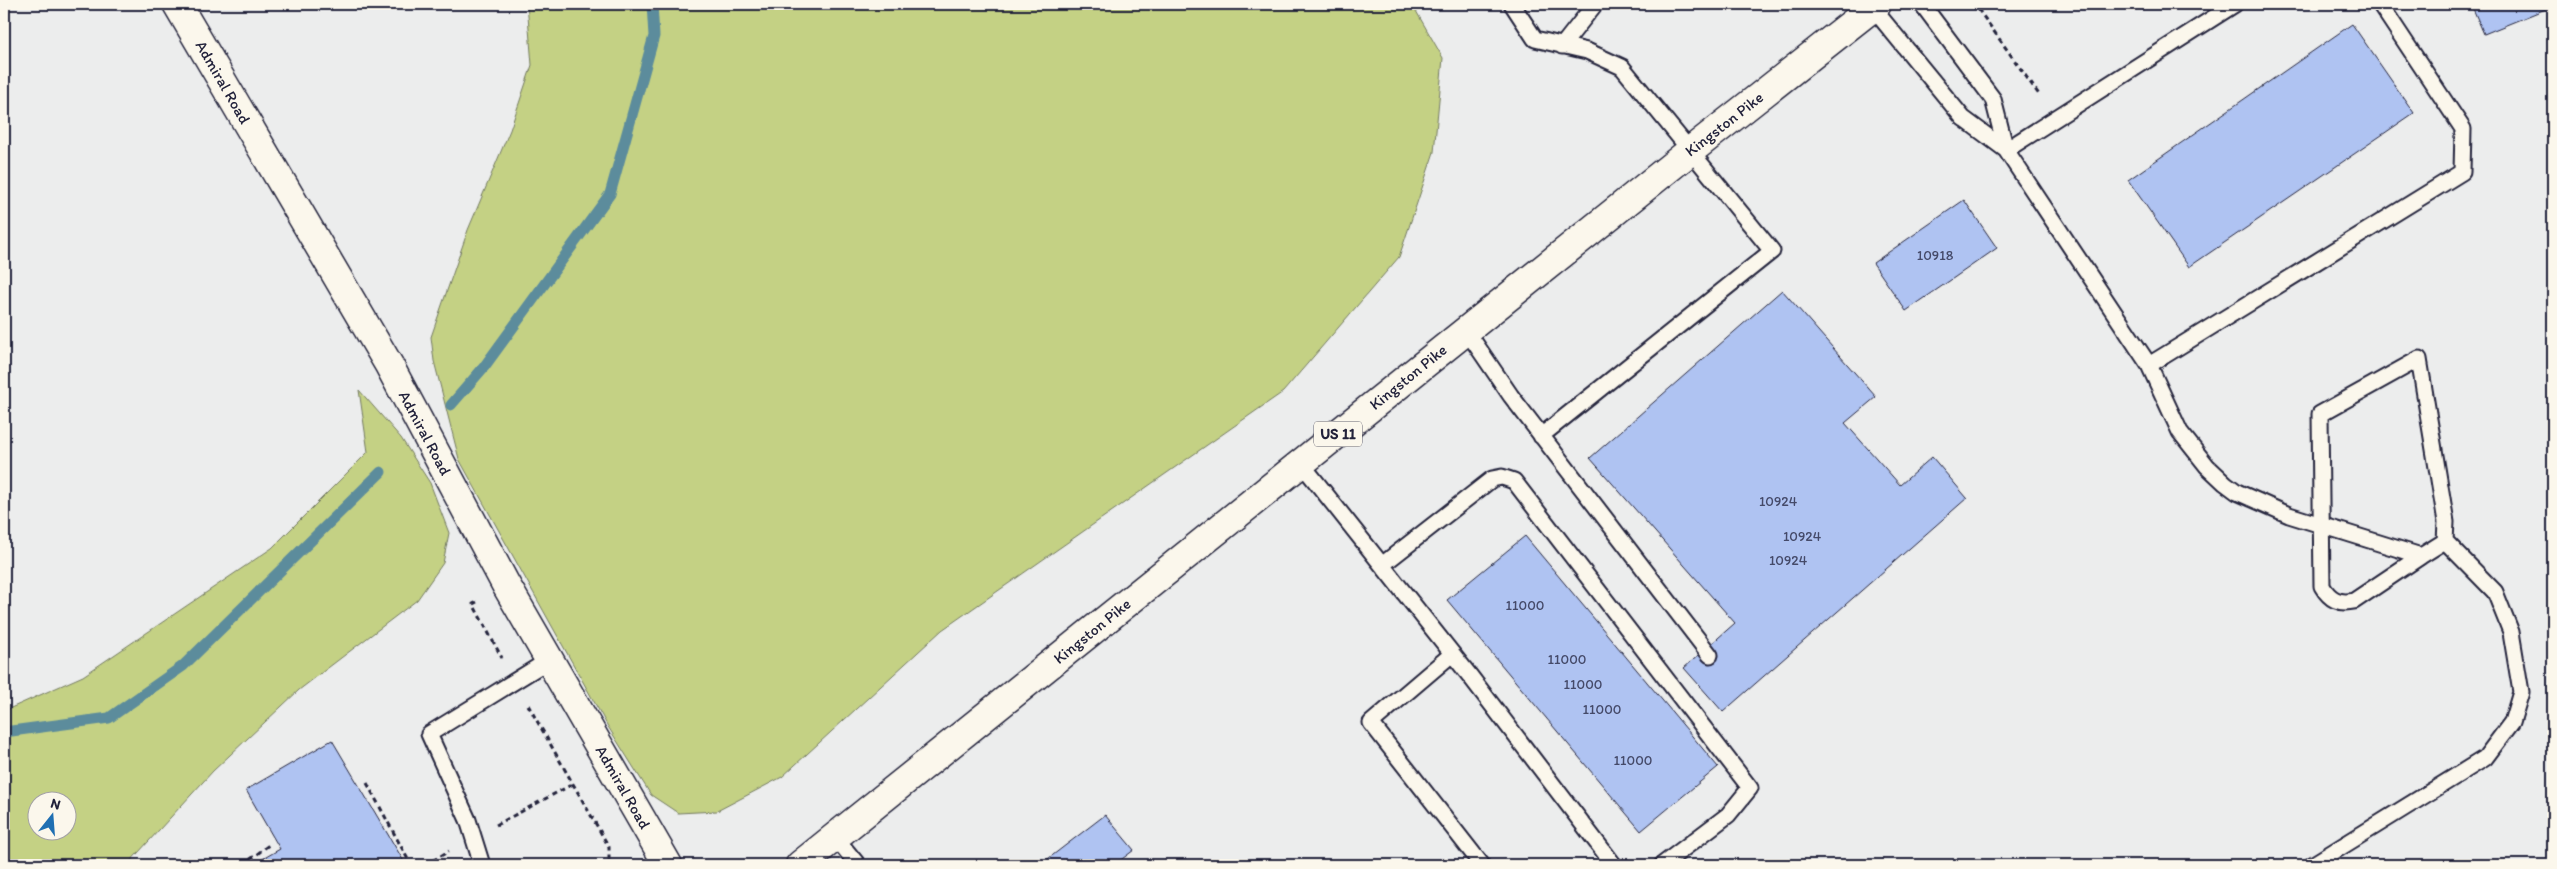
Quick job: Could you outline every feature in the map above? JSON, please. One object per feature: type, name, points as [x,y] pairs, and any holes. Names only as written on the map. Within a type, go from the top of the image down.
[{"type":"main road","name":"Admiral Road","points":[[177,4],[389,365],[506,585],[668,865]]},
{"type":"main road","name":"Kingston Pike","points":[[800,865],[1466,330],[1874,6]]},
{"type":"lane","points":[[1512,4],[1535,39],[1587,51],[1622,67],[1689,152],[1772,250],[1541,436]]},
{"type":"lane","points":[[1562,46],[1595,4]]},
{"type":"lane","points":[[1922,4],[1993,98],[2006,150],[2149,365],[2180,432],[2207,466],[2225,484],[2237,492],[2289,515],[2421,556]]},
{"type":"lane","points":[[2006,150],[2235,4]]},
{"type":"lane","points":[[2149,365],[2462,172],[2463,129],[2380,4]]},
{"type":"lane","points":[[1874,6],[1963,118],[2006,150]]},
{"type":"lane","points":[[1466,330],[1541,436],[1710,655]]},
{"type":"lane","points":[[2312,865],[2485,758],[2512,722],[2521,692],[2511,632],[2495,592],[2445,541],[2446,522],[2419,359],[2320,414],[2323,524],[2322,586],[2327,595],[2343,603],[2365,596],[2445,541]]},
{"type":"lane","points":[[1301,463],[1452,654],[1614,865]]},
{"type":"lane","points":[[1382,565],[1492,480],[1502,477],[1514,481],[1750,788],[1728,814],[1662,865]]},
{"type":"lane","points":[[1452,654],[1371,723],[1482,865]]},
{"type":"lane","points":[[482,865],[468,820],[429,734],[549,660]]},
{"type":"lane","points":[[835,837],[858,865]]},
{"type":"path","points":[[1978,8],[2055,118]]},
{"type":"path","points":[[506,585],[473,604],[514,681],[609,847],[609,865]]},
{"type":"path","points":[[367,783],[411,865]]},
{"type":"path","points":[[244,865],[270,844]]},
{"type":"green space","points":[[527,4],[1412,4],[1443,58],[1434,152],[1399,257],[1283,392],[942,630],[782,777],[717,811],[678,813],[651,795],[607,725],[459,459],[434,361],[431,337],[468,230],[510,130],[532,65]]},
{"type":"green space","points":[[359,390],[401,438],[430,483],[449,533],[443,563],[417,600],[299,690],[213,771],[127,865],[4,865],[4,711],[83,676],[272,548],[368,452]]},
{"type":"building","points":[[2471,4],[2553,4],[2553,6],[2484,34]]},
{"type":"building","points":[[2352,24],[2414,113],[2189,267],[2128,180]]},
{"type":"building","points":[[1964,200],[1997,248],[1906,311],[1873,263]]},
{"type":"building","points":[[1782,290],[1876,397],[1845,423],[1900,485],[1932,457],[1967,498],[1723,712],[1684,668],[1735,623],[1590,458]]},
{"type":"building","points":[[1525,536],[1718,767],[1641,831],[1447,600]]},
{"type":"building","points":[[332,740],[406,865],[252,865],[280,849],[246,790]]},
{"type":"building","points":[[1105,815],[1134,850],[1114,865],[1040,865]]},
{"type":"waterway","points":[[451,405],[484,367],[610,194],[654,36],[652,4]]},
{"type":"waterway","points":[[4,732],[109,718],[183,666],[381,472]]}]
